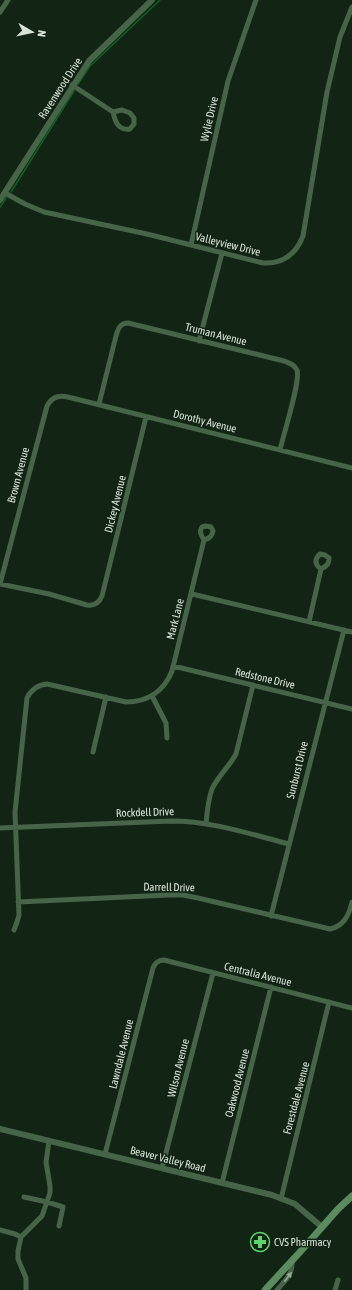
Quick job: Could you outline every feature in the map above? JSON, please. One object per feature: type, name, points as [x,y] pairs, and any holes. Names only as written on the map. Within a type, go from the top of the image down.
[{"type":"main road","points":[[265,1290],[338,1209],[352,1196]]},
{"type":"street","points":[[0,12],[8,0]]},
{"type":"street","name":"Ravenwood Drive","points":[[0,200],[72,85],[93,57],[152,0]]},
{"type":"street","name":"Wylie Drive","points":[[191,245],[228,81],[256,0]]},
{"type":"street","name":"Valleyview Drive","points":[[5,193],[24,204],[44,212],[222,252],[263,263],[282,261],[296,250],[304,230],[327,92],[340,37],[352,7]]},
{"type":"street","points":[[72,85],[113,112],[120,128],[130,129],[134,124],[134,118],[130,113],[122,110],[113,112]]},
{"type":"street","points":[[200,341],[222,252]]},
{"type":"street","name":"Truman Avenue","points":[[99,404],[118,330],[122,324],[128,323],[292,364],[297,370],[298,375],[280,450]]},
{"type":"street","name":"Dorothy Avenue","points":[[54,398],[58,396],[65,396],[352,468]]},
{"type":"street","name":"Brown Avenue","points":[[0,584],[46,406],[54,398]]},
{"type":"street","name":"Dickey Avenue","points":[[0,584],[49,594],[87,605],[97,603],[102,596],[146,416]]},
{"type":"street","name":"Mark Lane","points":[[152,696],[166,683],[174,666],[204,540]]},
{"type":"street","points":[[309,622],[321,569]]},
{"type":"street","points":[[192,594],[352,632]]},
{"type":"street","name":"Sunburst Drive","points":[[271,916],[344,630]]},
{"type":"street","name":"Redstone Drive","points":[[174,666],[352,709]]},
{"type":"street","points":[[14,930],[18,918],[15,812],[26,703],[29,694],[36,687],[51,685],[119,701],[133,702],[152,696],[166,723],[167,738]]},
{"type":"street","points":[[206,824],[209,799],[212,789],[232,762],[236,754],[253,685]]},
{"type":"street","points":[[93,752],[106,697]]},
{"type":"street","name":"Rockdell Drive","points":[[0,828],[171,821],[206,824],[289,844]]},
{"type":"street","name":"Darrell Drive","points":[[18,902],[183,896],[210,900],[327,929],[332,929],[339,926],[348,916],[352,902]]},
{"type":"street","name":"Centralia Avenue","points":[[158,961],[164,960],[352,1008]]},
{"type":"street","name":"Lawndale Avenue","points":[[106,1154],[153,968],[158,961]]},
{"type":"street","name":"Wilson Avenue","points":[[162,1168],[213,973]]},
{"type":"street","name":"Oakwood Avenue","points":[[222,1183],[271,987]]},
{"type":"street","name":"Forestdale Avenue","points":[[281,1199],[329,1002]]},
{"type":"street","name":"Beaver Valley Road","points":[[0,1129],[106,1154],[281,1199],[299,1207],[322,1227]]},
{"type":"street","points":[[26,1290],[26,1278],[18,1260],[18,1251],[22,1237],[42,1216],[51,1189],[46,1162],[49,1141]]},
{"type":"street","points":[[24,1198],[47,1202],[63,1207],[59,1226]]},
{"type":"street","points":[[0,1230],[22,1237]]},
{"type":"street","points":[[277,1290],[293,1269],[292,1261]]},
{"type":"street","points":[[335,1290],[338,1280]]},
{"type":"waterway","points":[[78,84],[90,66],[160,0]]},
{"type":"waterway","points":[[11,192],[74,91]]},
{"type":"waterway","points":[[0,207],[6,198]]},
{"type":"place","name":"CVS Pharmacy","points":[[260,1242]]}]
